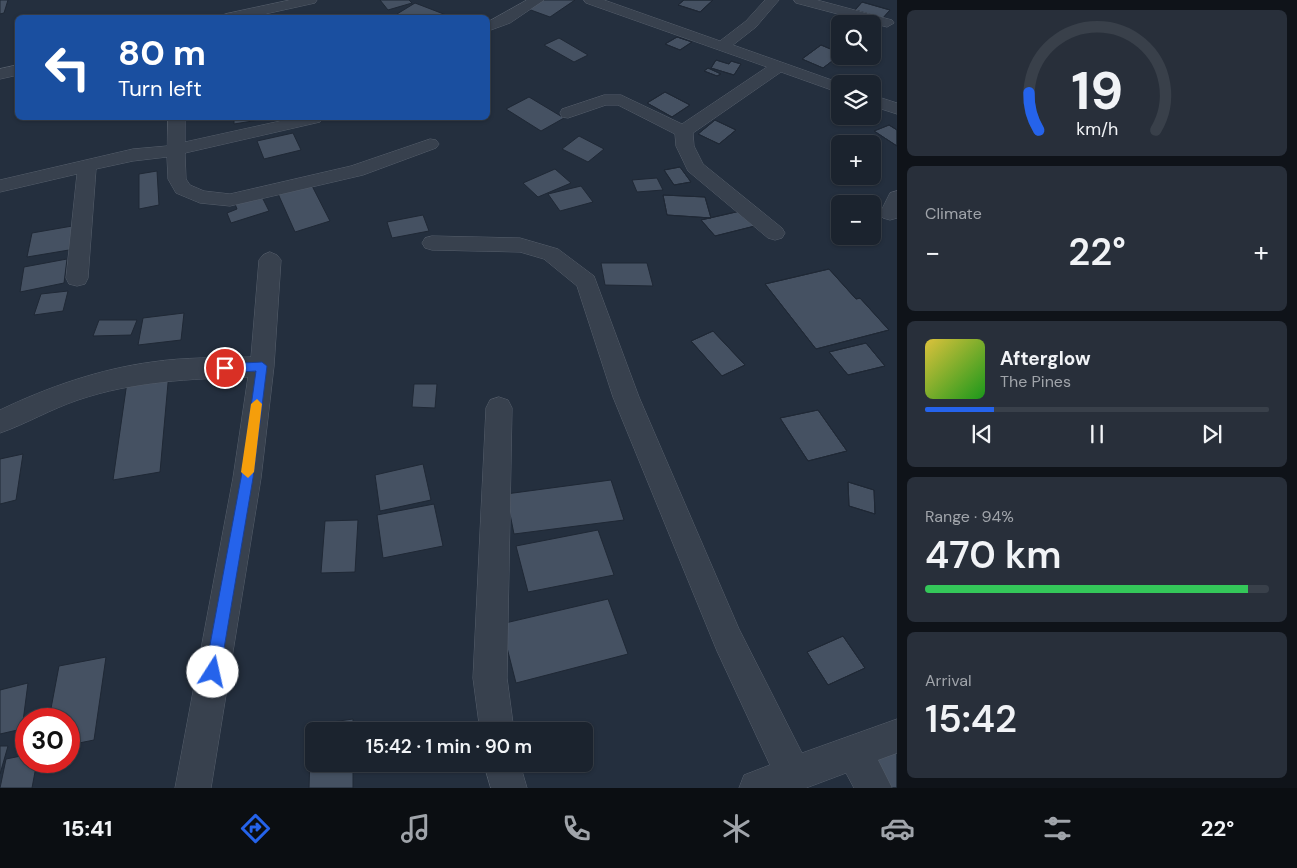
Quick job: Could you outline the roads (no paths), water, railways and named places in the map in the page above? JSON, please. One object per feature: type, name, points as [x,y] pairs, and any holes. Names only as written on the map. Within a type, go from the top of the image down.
[{"type":"street","points":[[239,15],[310,0]]},
{"type":"street","points":[[490,25],[506,20],[537,0]]},
{"type":"street","points":[[591,0],[724,45],[831,85]]},
{"type":"street","points":[[724,45],[751,24],[772,0]]},
{"type":"street","points":[[801,0],[887,23]]},
{"type":"street","points":[[684,132],[692,124],[780,66]]},
{"type":"street","points":[[0,74],[15,71]]},
{"type":"street","points":[[568,113],[604,100],[621,100],[684,132]]},
{"type":"street","points":[[881,103],[897,109]]},
{"type":"street","points":[[176,120],[177,179],[183,190],[200,197],[230,200],[356,172],[430,144]]},
{"type":"street","points":[[0,186],[133,156],[176,150],[305,120]]},
{"type":"street","points":[[684,132],[687,151],[695,168],[775,233]]},
{"type":"street","points":[[77,278],[87,166]]},
{"type":"street","points":[[432,243],[520,245],[551,254],[586,282],[626,397],[716,613],[794,776]]},
{"type":"street","points":[[193,788],[247,478],[262,366],[270,260]]},
{"type":"street","points":[[0,422],[38,403],[105,383],[152,372],[262,366]]},
{"type":"street","points":[[497,722],[490,678],[499,408]]},
{"type":"street","points":[[757,788],[794,776],[897,736]]},
{"type":"street","points":[[854,752],[874,788]]},
{"type":"street","points":[[504,772],[509,788]]}]
